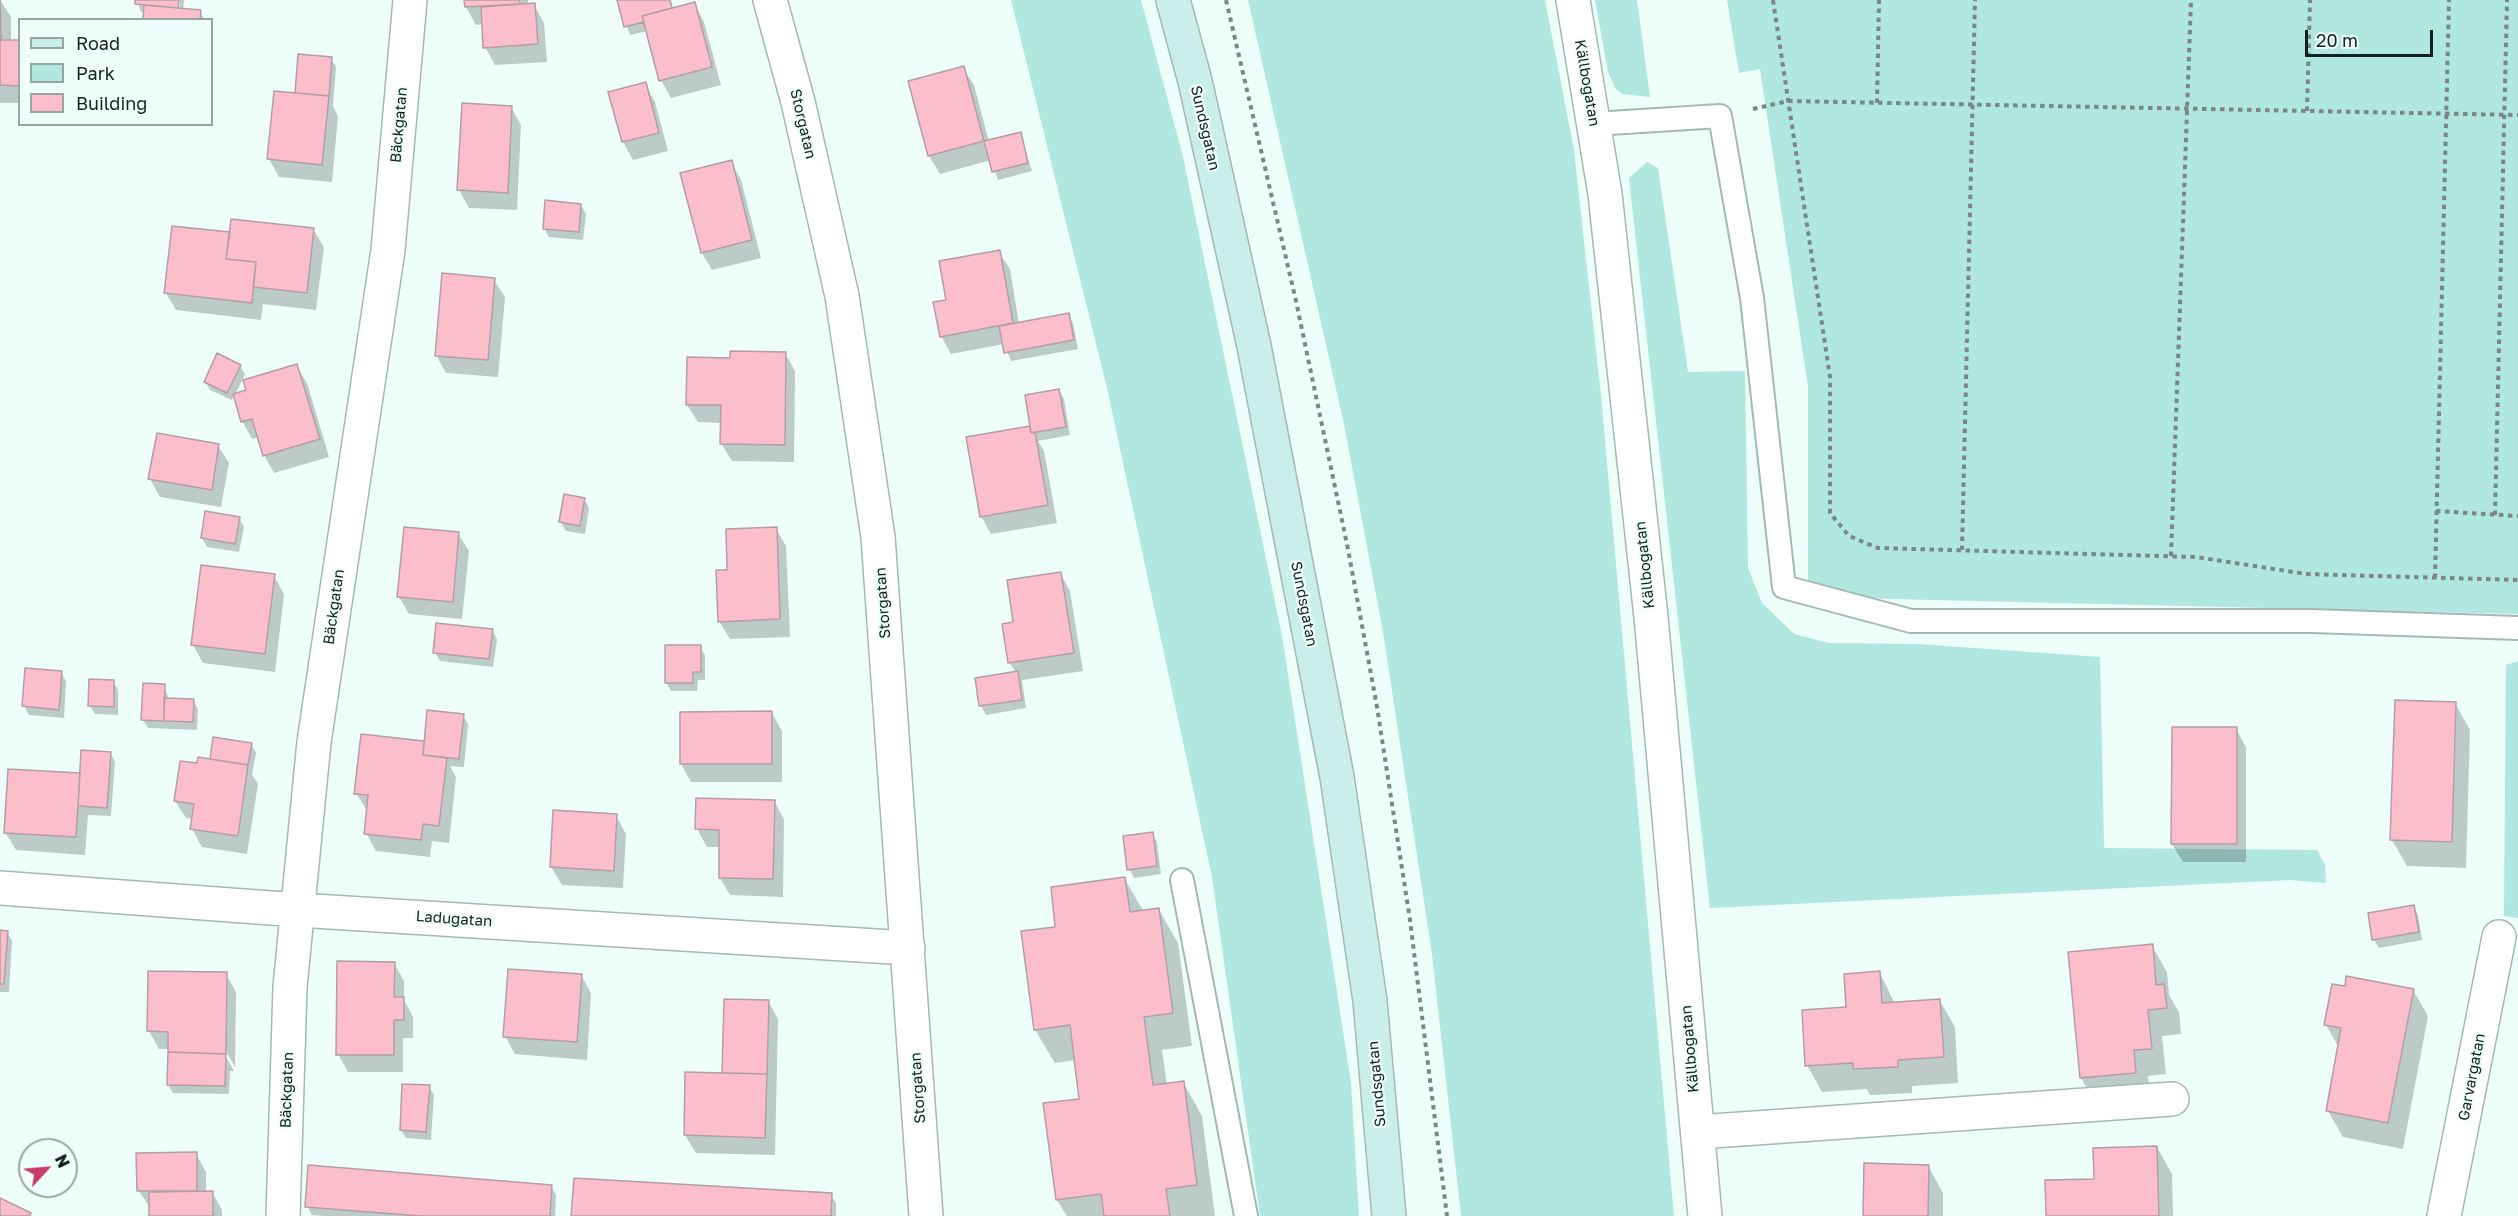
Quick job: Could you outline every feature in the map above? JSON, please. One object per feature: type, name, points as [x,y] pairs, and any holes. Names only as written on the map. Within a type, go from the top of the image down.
[{"type":"main road","name":"Sundsgatan","points":[[1173,0],[1197,93],[1254,346],[1337,777],[1370,1001],[1389,1216]]},
{"type":"street","name":"Bäckgatan","points":[[283,1216],[290,987],[314,742],[388,250],[410,0]]},
{"type":"street","name":"Storgatan","points":[[770,0],[798,102],[842,296],[878,537],[926,1216]]},
{"type":"street","name":"Källbogatan","points":[[1573,0],[1605,194],[1651,617],[1705,1216]]},
{"type":"street","name":"Ladugatan","points":[[0,888],[298,910],[908,948]]},
{"type":"street","name":"Garvargatan","points":[[2444,1216],[2499,937]]},
{"type":"street","points":[[1698,1132],[2172,1099]]},
{"type":"lane","points":[[1594,124],[1720,116],[1752,298],[1784,587],[1911,621],[2312,621],[2518,628]]},
{"type":"lane","points":[[1182,880],[1246,1216]]},
{"type":"path","points":[[1226,0],[1296,301],[1348,549],[1377,707],[1410,920],[1447,1216]]},
{"type":"path","points":[[1773,0],[1830,377],[1830,513],[1849,537],[1878,548],[2196,557],[2306,574],[2518,580]]},
{"type":"path","points":[[1877,103],[1879,0]]},
{"type":"path","points":[[1962,550],[1975,0]]},
{"type":"path","points":[[2171,556],[2191,0]]},
{"type":"path","points":[[2307,111],[2310,0]]},
{"type":"path","points":[[2435,578],[2449,0]]},
{"type":"path","points":[[2495,515],[2507,0]]},
{"type":"path","points":[[1720,116],[1788,101],[2518,115]]},
{"type":"path","points":[[2436,511],[2518,516]]},
{"type":"green space","points":[[1011,0],[1141,0],[1183,157],[1282,636],[1351,1083],[1359,1216],[1260,1216],[1212,877],[1107,388]]},
{"type":"green space","points":[[1248,0],[1545,0],[1574,150],[1601,396],[1674,1216],[1461,1216],[1432,954],[1383,632],[1344,424]]},
{"type":"green space","points":[[1595,0],[1637,0],[1650,97],[1622,94],[1615,88],[1608,72]]},
{"type":"green space","points":[[1727,0],[2518,0],[2518,614],[1808,597],[1808,387],[1760,69],[1739,73]]},
{"type":"green space","points":[[1647,162],[1658,168],[1688,372],[1745,371],[1748,568],[1762,603],[1794,634],[1829,643],[1917,644],[2100,657],[2104,848],[2317,850],[2325,865],[2326,883],[2290,880],[1710,908],[1629,178]]},
{"type":"green space","points":[[2518,661],[2518,918],[2504,916],[2506,665]]},
{"type":"building","points":[[0,0],[1,40],[18,40],[18,86],[0,85]]},
{"type":"building","points":[[135,0],[179,0],[178,8],[135,4]]},
{"type":"building","points":[[464,0],[519,0],[520,4],[465,7]]},
{"type":"building","points":[[617,0],[670,0],[672,8],[642,16],[644,22],[624,27]]},
{"type":"building","points":[[695,2],[712,67],[659,81],[642,16]]},
{"type":"building","points":[[535,3],[538,44],[483,48],[481,7]]},
{"type":"building","points":[[144,5],[201,10],[200,18],[143,18]]},
{"type":"building","points":[[298,54],[332,57],[329,96],[295,93]]},
{"type":"building","points":[[964,66],[984,141],[928,156],[908,81]]},
{"type":"building","points":[[646,82],[659,133],[622,142],[608,92]]},
{"type":"building","points":[[274,91],[329,96],[322,165],[267,159]]},
{"type":"building","points":[[462,103],[512,106],[508,193],[457,190]]},
{"type":"building","points":[[1021,132],[1028,163],[992,172],[984,141]]},
{"type":"building","points":[[732,160],[752,240],[701,253],[680,173]]},
{"type":"building","points":[[545,200],[581,204],[579,232],[543,229]]},
{"type":"building","points":[[231,219],[314,228],[307,293],[253,287],[256,262],[226,259]]},
{"type":"building","points":[[172,226],[230,232],[226,259],[256,262],[252,303],[164,293]]},
{"type":"building","points":[[1000,250],[1013,323],[940,337],[933,302],[946,300],[939,261]]},
{"type":"building","points":[[442,273],[495,278],[488,360],[435,356]]},
{"type":"building","points":[[1069,313],[1074,340],[1004,353],[999,326]]},
{"type":"building","points":[[730,351],[786,352],[785,445],[720,444],[721,405],[686,405],[687,357],[730,358]]},
{"type":"building","points":[[217,353],[241,365],[227,393],[204,382]]},
{"type":"building","points":[[297,364],[320,439],[263,456],[252,419],[241,422],[233,394],[246,390],[243,380]]},
{"type":"building","points":[[1059,389],[1066,427],[1031,433],[1025,395]]},
{"type":"building","points":[[1030,426],[1031,433],[1035,432],[1048,505],[980,517],[966,437]]},
{"type":"building","points":[[157,433],[219,444],[212,490],[148,479]]},
{"type":"building","points":[[564,494],[585,498],[580,526],[559,522]]},
{"type":"building","points":[[205,511],[240,517],[235,544],[201,538]]},
{"type":"building","points":[[404,527],[459,532],[453,602],[397,597]]},
{"type":"building","points":[[777,527],[780,619],[718,622],[716,570],[727,570],[726,529]]},
{"type":"building","points":[[201,565],[275,574],[265,654],[191,645]]},
{"type":"building","points":[[1061,572],[1074,653],[1008,663],[1002,624],[1013,622],[1007,580]]},
{"type":"building","points":[[436,623],[493,629],[489,659],[433,653]]},
{"type":"building","points":[[665,645],[701,645],[701,672],[693,672],[693,683],[665,683]]},
{"type":"building","points":[[25,668],[62,671],[59,710],[22,706]]},
{"type":"building","points":[[1018,671],[1022,700],[979,706],[975,678]]},
{"type":"building","points":[[89,679],[114,680],[114,707],[88,706]]},
{"type":"building","points":[[143,683],[165,684],[164,721],[141,720]]},
{"type":"building","points":[[164,698],[194,699],[193,722],[164,721]]},
{"type":"building","points":[[2395,700],[2456,702],[2452,842],[2390,840]]},
{"type":"building","points":[[427,710],[464,714],[459,759],[423,755]]},
{"type":"building","points":[[772,711],[772,764],[680,764],[680,712]]},
{"type":"building","points":[[2172,727],[2237,727],[2237,844],[2171,844]]},
{"type":"building","points":[[361,734],[424,741],[423,755],[447,758],[439,826],[423,824],[421,840],[364,834],[368,795],[354,794]]},
{"type":"building","points":[[213,737],[252,743],[248,765],[210,759]]},
{"type":"building","points":[[81,750],[111,752],[107,808],[78,806]]},
{"type":"building","points":[[198,757],[248,765],[238,836],[190,829],[194,804],[174,801],[180,761],[197,763]]},
{"type":"building","points":[[8,769],[80,773],[76,837],[4,833]]},
{"type":"building","points":[[696,798],[775,800],[773,879],[719,878],[719,830],[695,829]]},
{"type":"building","points":[[553,810],[617,814],[614,871],[550,867]]},
{"type":"building","points":[[1153,832],[1157,866],[1127,870],[1123,836]]},
{"type":"building","points":[[1125,877],[1130,912],[1159,908],[1173,1013],[1144,1017],[1153,1085],[1184,1081],[1197,1185],[1166,1189],[1170,1216],[1104,1216],[1101,1194],[1056,1200],[1043,1103],[1079,1099],[1070,1025],[1034,1030],[1021,931],[1055,927],[1051,887]]},
{"type":"building","points":[[2414,905],[2419,932],[2372,940],[2368,913]]},
{"type":"building","points":[[0,930],[8,931],[4,984],[0,984]]},
{"type":"building","points":[[2153,944],[2156,985],[2164,984],[2167,1008],[2148,1010],[2152,1049],[2134,1050],[2136,1073],[2080,1078],[2068,952]]},
{"type":"building","points":[[337,961],[395,962],[394,997],[404,997],[404,1020],[394,1020],[394,1055],[336,1055]]},
{"type":"building","points":[[508,969],[582,974],[577,1042],[503,1037]]},
{"type":"building","points":[[148,971],[227,972],[226,1054],[168,1052],[168,1032],[147,1031]]},
{"type":"building","points":[[1880,971],[1882,1003],[1940,999],[1944,1057],[1898,1060],[1898,1067],[1853,1069],[1853,1063],[1805,1066],[1802,1010],[1846,1007],[1844,974]]},
{"type":"building","points":[[2346,976],[2414,989],[2388,1123],[2326,1111],[2341,1028],[2324,1025],[2332,984],[2345,986]]},
{"type":"building","points":[[724,999],[769,1000],[767,1074],[722,1073]]},
{"type":"building","points":[[168,1052],[226,1054],[225,1086],[167,1085]]},
{"type":"building","points":[[685,1072],[767,1074],[765,1138],[684,1135]]},
{"type":"building","points":[[402,1084],[430,1085],[426,1132],[400,1130]]},
{"type":"building","points":[[2157,1146],[2159,1216],[2046,1216],[2045,1180],[2094,1179],[2093,1148]]},
{"type":"building","points":[[197,1152],[197,1191],[137,1191],[136,1153]]},
{"type":"building","points":[[1864,1163],[1929,1165],[1928,1216],[1863,1216]]},
{"type":"building","points":[[308,1165],[552,1185],[550,1216],[420,1216],[305,1207]]},
{"type":"building","points":[[574,1178],[832,1193],[831,1216],[571,1216]]},
{"type":"building","points":[[213,1191],[213,1216],[149,1216],[149,1192]]},
{"type":"building","points":[[0,1198],[31,1213],[30,1216],[0,1216]]}]
